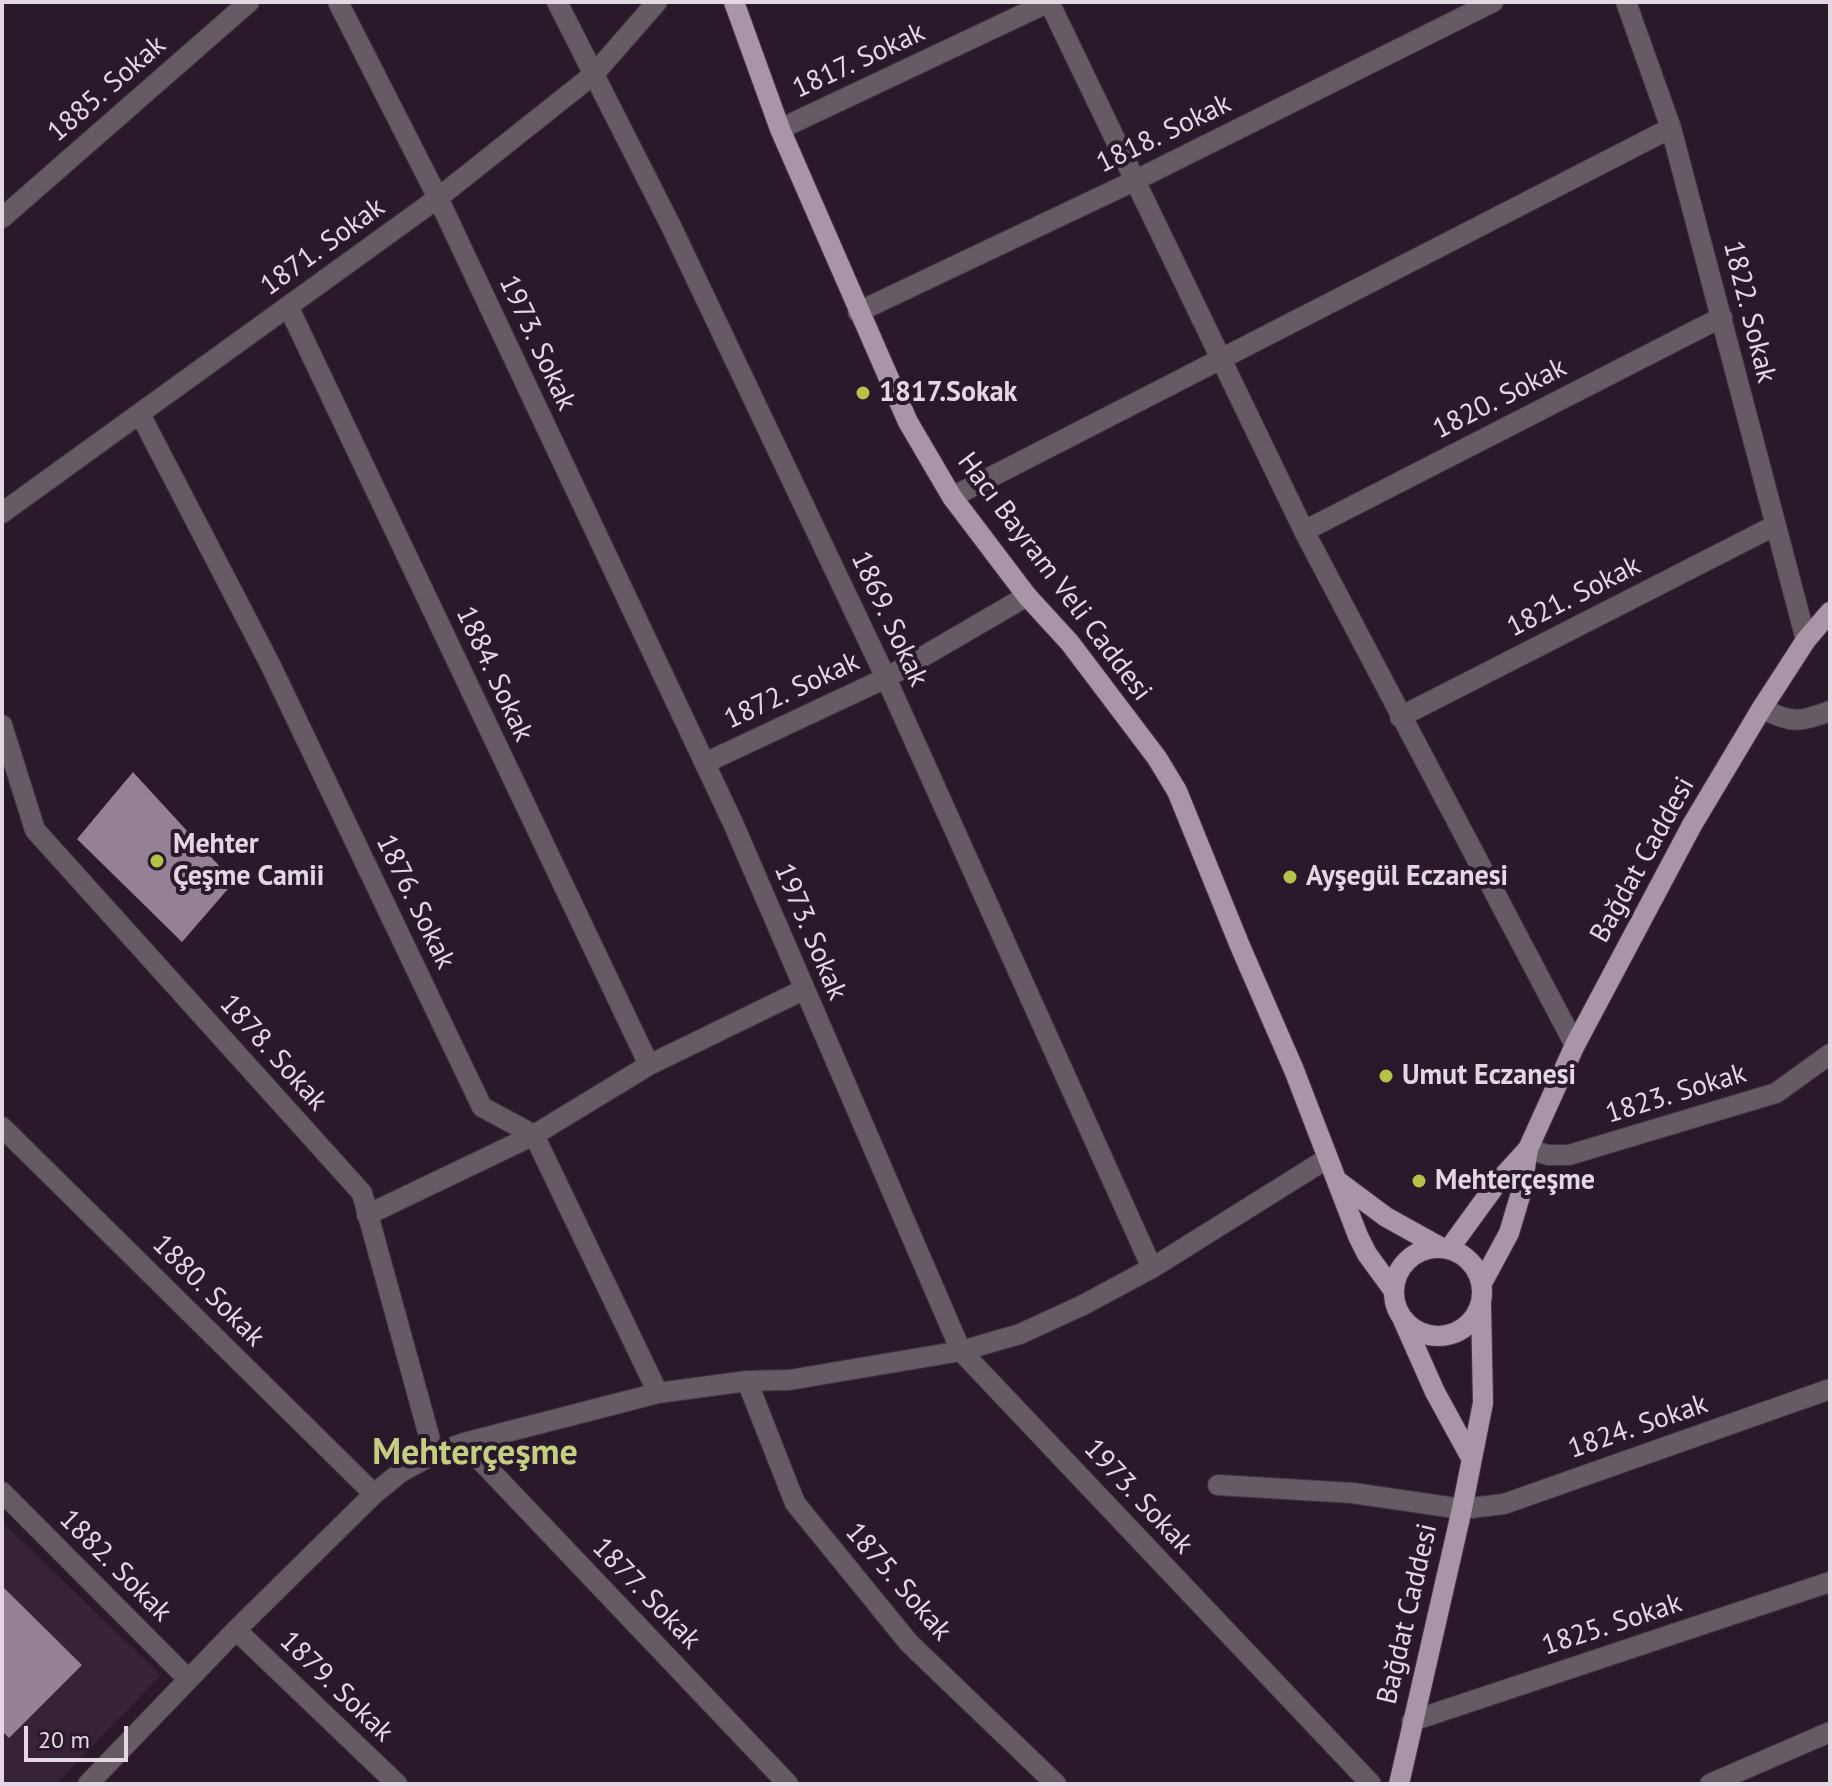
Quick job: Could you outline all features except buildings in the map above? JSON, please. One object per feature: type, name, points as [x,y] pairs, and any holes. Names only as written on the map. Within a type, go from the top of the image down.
[{"type":"main road","name":"Hacı Bayram Veli Caddesi","points":[[734,2],[780,129],[908,422],[952,497],[1027,596],[1070,643],[1157,758],[1177,791],[1367,1254],[1394,1291]]},
{"type":"main road","name":"Bağdat Caddesi","points":[[1399,1784],[1483,1403],[1481,1293],[1509,1233],[1521,1193],[1528,1149],[1575,1045],[1692,825],[1806,640],[1830,612]]},
{"type":"main road","name":"Bağdat Caddesi","points":[[1446,1249],[1497,1183],[1528,1149]]},
{"type":"main road","name":"Hacı Bayram Veli Caddesi","points":[[1339,1182],[1386,1217],[1446,1249]]},
{"type":"main road","points":[[1402,1317],[1424,1334],[1453,1334],[1465,1327],[1475,1316],[1481,1293],[1472,1263],[1446,1249],[1428,1250],[1415,1255],[1404,1265],[1394,1291],[1395,1300],[1402,1317],[1435,1392],[1470,1456]]},
{"type":"street","name":"1885. Sokak","points":[[2,218],[249,2]]},
{"type":"street","name":"1973. Sokak","points":[[338,2],[438,198],[733,823],[961,1351],[1371,1784]]},
{"type":"street","name":"1869. Sokak","points":[[557,2],[671,226],[886,678],[1152,1268]]},
{"type":"street","name":"1871. Sokak","points":[[2,513],[438,198],[594,74],[657,2]]},
{"type":"street","name":"1817. Sokak","points":[[780,129],[1049,2]]},
{"type":"street","points":[[1049,2],[1304,531],[1575,1045]]},
{"type":"street","name":"1818. Sokak","points":[[858,312],[1136,180],[1493,2]]},
{"type":"street","name":"1822. Sokak","points":[[1626,2],[1671,128],[1806,640]]},
{"type":"street","points":[[952,497],[1671,128]]},
{"type":"street","name":"1884. Sokak","points":[[288,306],[649,1065]]},
{"type":"street","name":"1820. Sokak","points":[[1304,531],[1722,317]]},
{"type":"street","name":"1876. Sokak","points":[[140,414],[270,664],[482,1107],[534,1135]]},
{"type":"street","name":"1821. Sokak","points":[[1400,717],[1774,526]]},
{"type":"street","name":"1872. Sokak","points":[[705,763],[886,678],[1027,596]]},
{"type":"street","points":[[1762,708],[1777,717],[1793,721],[1810,719],[1830,711]]},
{"type":"street","name":"1878. Sokak","points":[[2,725],[35,830],[362,1193],[434,1454]]},
{"type":"street","points":[[367,1215],[534,1135],[649,1065],[803,990]]},
{"type":"street","name":"1823. Sokak","points":[[1528,1149],[1548,1155],[1569,1155],[1776,1093],[1830,1054]]},
{"type":"street","name":"1880. Sokak","points":[[2,1127],[374,1494]]},
{"type":"street","points":[[534,1135],[658,1393]]},
{"type":"street","points":[[88,1784],[236,1630],[374,1494],[401,1472],[434,1454],[464,1443],[658,1393],[747,1381],[789,1380],[961,1351],[1020,1334],[1152,1268],[1328,1158]]},
{"type":"street","name":"1875. Sokak","points":[[747,1381],[795,1503],[909,1643],[1056,1784]]},
{"type":"street","name":"1824. Sokak","points":[[1218,1485],[1353,1493],[1462,1509],[1504,1504],[1830,1389]]},
{"type":"street","name":"1877. Sokak","points":[[464,1443],[788,1784]]},
{"type":"street","name":"1882. Sokak","points":[[2,1492],[188,1679]]},
{"type":"street","name":"1825. Sokak","points":[[1412,1721],[1830,1582]]},
{"type":"street","name":"1879. Sokak","points":[[236,1630],[397,1784]]},
{"type":"street","points":[[1710,1784],[1830,1732]]},
{"type":"shaded area","points":[[2,1522],[161,1675],[56,1784],[2,1784]]},
{"type":"place","name":"1817.Sokak","points":[[863,393]]},
{"type":"place","name":"Mehter Çeşme Camii","points":[[157,861]]},
{"type":"place","name":"Ayşegül Eczanesi","points":[[1290,877]]},
{"type":"place","name":"Umut Eczanesi","points":[[1386,1076]]},
{"type":"place","name":"Mehterçeşme","points":[[1419,1181]]},
{"type":"district","name":"Mehterçeşme","points":[[475,1454]]}]
